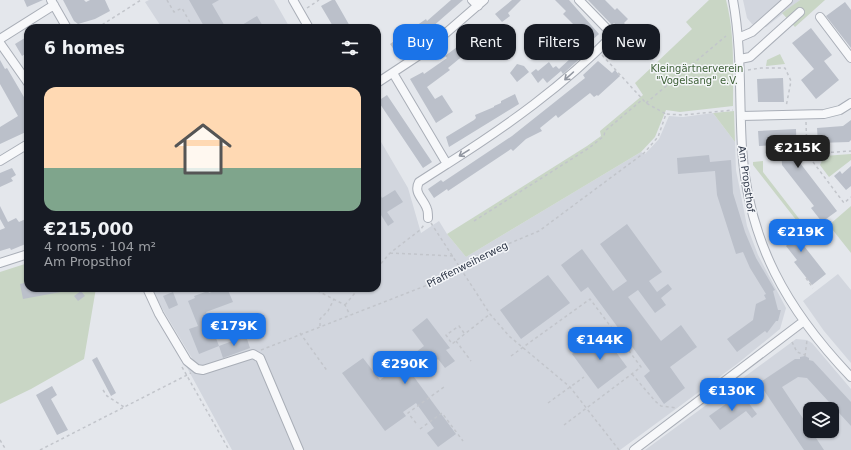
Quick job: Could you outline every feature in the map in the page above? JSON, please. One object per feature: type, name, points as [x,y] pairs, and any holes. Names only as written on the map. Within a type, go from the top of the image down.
[{"type":"street","points":[[293,0],[307,24]]},
{"type":"street","points":[[472,0],[478,6]]},
{"type":"street","points":[[381,80],[424,52],[484,0]]},
{"type":"street","points":[[428,218],[427,209],[417,192],[419,182],[495,134],[542,98],[598,50],[613,35],[579,0]]},
{"type":"street","name":"Am Propsthof","points":[[733,0],[740,59],[744,169],[754,222],[772,269],[804,321],[851,377]]},
{"type":"street","points":[[738,38],[752,32],[788,0]]},
{"type":"street","points":[[0,38],[53,2],[66,24]]},
{"type":"street","points":[[740,59],[750,57],[800,12]]},
{"type":"street","points":[[820,17],[851,58]]},
{"type":"street","points":[[0,42],[24,77]]},
{"type":"street","points":[[393,73],[447,164]]},
{"type":"street","points":[[741,112],[786,115],[834,112],[851,103]]},
{"type":"street","points":[[0,161],[24,146]]},
{"type":"street","points":[[0,263],[24,255]]},
{"type":"street","points":[[149,292],[159,314],[187,361],[197,369],[209,369],[253,354],[260,358],[299,450]]},
{"type":"street","points":[[634,450],[804,321]]},
{"type":"path","points":[[103,24],[141,0]]},
{"type":"path","points":[[167,0],[174,12],[182,8],[191,24]]},
{"type":"path","points":[[301,13],[318,0]]},
{"type":"path","points":[[646,103],[726,36]]},
{"type":"path","points":[[598,50],[646,103],[666,114],[683,116],[741,112]]},
{"type":"path","points":[[740,72],[762,68],[786,68],[791,80],[786,115]]},
{"type":"path","points":[[474,221],[589,148],[604,136],[605,131],[643,99]]},
{"type":"path","name":"Pfaffenweiherweg","points":[[253,354],[300,333],[425,286],[462,268],[491,251],[539,231],[644,153],[658,137],[666,114]]},
{"type":"path","points":[[806,114],[807,154],[844,203],[851,197]]},
{"type":"path","points":[[807,154],[851,152]]},
{"type":"path","points":[[381,263],[390,253],[420,230],[428,218],[462,268],[490,314],[509,336],[570,387],[619,450]]},
{"type":"path","points":[[390,253],[454,256]]},
{"type":"path","points":[[806,278],[813,288]]},
{"type":"path","points":[[320,292],[345,305],[350,315]]},
{"type":"path","points":[[345,305],[356,292]]},
{"type":"path","points":[[320,326],[320,319],[328,312],[334,299]]},
{"type":"path","points":[[511,356],[590,299],[641,367],[564,425]]},
{"type":"path","points":[[464,333],[459,326],[446,335],[452,344],[490,314]]},
{"type":"path","points":[[300,333],[328,372]]},
{"type":"path","points":[[792,342],[797,352],[805,356],[806,340]]},
{"type":"path","points":[[456,341],[471,361]]},
{"type":"path","points":[[180,363],[229,450]]},
{"type":"path","points":[[40,450],[197,369]]},
{"type":"path","points":[[632,374],[654,401],[661,406],[678,408],[682,414]]},
{"type":"path","points":[[548,403],[584,377]]},
{"type":"path","points":[[416,423],[408,412],[444,386]]},
{"type":"path","points":[[103,390],[106,396],[124,407]]},
{"type":"path","points":[[420,429],[442,413],[463,441]]},
{"type":"path","points":[[0,440],[6,450]]},
{"type":"shaded area","points":[[149,0],[274,0],[288,24],[159,24],[145,2]]},
{"type":"shaded area","points":[[743,0],[800,0],[766,27],[761,27],[752,24],[747,18]]},
{"type":"shaded area","points":[[713,113],[735,142],[736,170],[747,226],[758,255],[786,308],[780,329],[737,364],[620,450],[232,450],[185,364],[193,360],[154,292],[381,292],[381,142],[408,188],[421,233],[439,221],[447,234],[466,257],[641,152],[645,154],[659,139],[669,116],[683,117]]},
{"type":"shaded area","points":[[838,274],[851,290],[851,363],[824,331],[803,301]]},
{"type":"shaded area","points":[[796,339],[807,340],[812,343],[851,389],[851,450],[645,450]]},
{"type":"green space","name":"Kleingärtnerverein \"Vogelsang\" e.V.","points":[[709,0],[726,0],[732,39],[733,106],[680,112],[666,110],[655,137],[641,152],[466,257],[447,234],[601,136],[600,131],[643,95],[635,83],[692,29],[686,22]]},
{"type":"green space","points":[[800,0],[825,0],[795,27],[782,13]]},
{"type":"green space","points":[[780,54],[785,64],[766,66],[767,60]]},
{"type":"green space","points":[[734,111],[735,142],[713,113]]},
{"type":"green space","points":[[851,154],[851,160],[829,177],[820,165],[824,156]]},
{"type":"green space","points":[[763,161],[763,172],[814,238],[851,206],[851,253],[832,229],[815,244],[753,165],[753,162]]},
{"type":"green space","points":[[24,264],[24,292],[95,292],[84,359],[31,389],[0,404],[0,272]]},
{"type":"building","points":[[24,0],[43,0],[27,7]]},
{"type":"building","points":[[63,0],[84,0],[86,2],[90,0],[105,0],[110,11],[95,19],[78,24],[74,21]]},
{"type":"building","points":[[189,0],[219,0],[212,4],[224,24],[203,24]]},
{"type":"building","points":[[335,0],[349,24],[332,24],[321,6]]},
{"type":"building","points":[[451,0],[463,0],[436,24],[419,24],[426,19],[427,21]]},
{"type":"building","points":[[512,0],[521,0],[508,13],[510,16],[502,22],[495,14]]},
{"type":"building","points":[[555,0],[569,0],[590,24],[573,24],[563,14],[566,11]]},
{"type":"building","points":[[588,0],[605,0],[615,10],[617,8],[628,19],[624,23],[625,24],[611,24]]},
{"type":"building","points":[[845,2],[851,10],[851,48],[826,16]]},
{"type":"building","points":[[257,16],[262,24],[244,24]]},
{"type":"building","points":[[594,28],[599,34],[594,38]]},
{"type":"building","points":[[811,28],[832,55],[824,61],[839,80],[816,99],[801,80],[814,69],[792,43]]},
{"type":"building","points":[[24,38],[24,55],[22,56],[15,44]]},
{"type":"building","points":[[456,48],[456,60],[458,60],[448,68],[450,70],[427,87],[435,99],[442,95],[453,112],[436,123],[410,79],[423,72],[424,74],[444,60],[448,60],[448,54]]},
{"type":"building","points":[[0,60],[5,69],[7,68],[24,97],[24,133],[0,144],[0,127],[18,116],[0,84]]},
{"type":"building","points":[[569,60],[578,60],[563,74],[561,71],[547,83],[543,78],[538,83],[531,73],[536,69],[538,71],[549,62],[553,68],[556,66],[559,69]]},
{"type":"building","points":[[598,61],[612,73],[615,70],[620,76],[598,96],[597,95],[594,97],[590,93],[558,118],[556,115],[540,128],[542,131],[526,139],[513,151],[511,149],[448,191],[447,189],[434,198],[428,189],[441,180],[443,182],[512,136],[585,78],[583,75]]},
{"type":"building","points":[[517,64],[524,66],[529,72],[517,82],[510,73]]},
{"type":"building","points":[[783,78],[784,102],[758,102],[757,79]]},
{"type":"building","points":[[515,94],[519,104],[449,147],[446,137],[474,120],[476,118],[475,115],[494,107],[501,103],[501,101]]},
{"type":"building","points":[[387,95],[432,162],[423,168],[381,105],[381,99]]},
{"type":"building","points":[[851,120],[851,140],[849,142],[818,143],[817,128],[843,126]]},
{"type":"building","points":[[796,129],[797,159],[837,211],[822,222],[811,208],[814,206],[782,165],[781,145],[759,146],[758,131]]},
{"type":"building","points":[[709,155],[710,162],[731,160],[733,193],[745,232],[756,258],[775,290],[773,291],[778,310],[781,310],[778,321],[776,321],[767,333],[765,331],[737,352],[727,339],[753,320],[756,304],[766,299],[764,295],[766,294],[750,268],[743,252],[736,254],[717,195],[715,171],[678,174],[677,158]]},
{"type":"building","points":[[851,166],[851,186],[846,190],[834,176],[840,171],[842,174]]},
{"type":"building","points":[[12,168],[16,175],[11,178],[13,181],[0,187],[0,173]]},
{"type":"building","points":[[395,190],[403,202],[387,212],[394,222],[388,226],[381,215],[381,196],[382,198]]},
{"type":"building","points":[[0,206],[8,222],[16,218],[19,222],[24,220],[24,245],[11,250],[10,248],[0,251],[0,230],[5,228],[0,219]]},
{"type":"building","points":[[785,220],[788,224],[791,221],[801,234],[797,237],[826,274],[812,285],[794,262],[797,260],[786,246],[787,245],[778,225]]},
{"type":"building","points":[[627,224],[662,272],[649,281],[657,292],[668,284],[672,289],[661,298],[666,305],[655,313],[638,290],[628,297],[661,341],[681,325],[697,347],[670,367],[685,388],[664,404],[644,376],[650,371],[588,287],[581,292],[561,265],[582,249],[613,291],[627,281],[600,244]]},
{"type":"building","points":[[548,275],[570,303],[521,339],[500,310]]},
{"type":"building","points":[[24,283],[24,292],[61,292],[23,299],[20,284]]},
{"type":"building","points":[[82,292],[85,296],[78,301],[74,296]]},
{"type":"building","points":[[173,292],[178,305],[169,309],[163,296]]},
{"type":"building","points":[[205,292],[229,292],[233,302],[206,312],[219,346],[199,354],[189,329],[198,326],[188,301],[195,298],[194,296]]},
{"type":"building","points":[[247,318],[252,331],[247,333],[242,320]]},
{"type":"building","points":[[427,318],[450,348],[446,350],[455,361],[445,368],[438,359],[414,377],[456,434],[438,447],[427,433],[434,428],[416,403],[403,412],[406,416],[385,431],[342,373],[363,358],[380,380],[424,346],[412,330]]},
{"type":"building","points":[[602,333],[627,367],[598,389],[572,354]]},
{"type":"building","points":[[246,336],[250,348],[223,358],[219,346]]},
{"type":"building","points":[[805,356],[809,358],[809,360],[813,361],[851,402],[851,426],[839,413],[839,402],[829,402],[807,378],[798,377],[782,387],[803,418],[803,438],[816,438],[824,450],[804,450],[759,383],[795,359],[800,359],[800,357]]},
{"type":"building","points":[[97,357],[116,393],[111,396],[92,360]]},
{"type":"building","points":[[52,386],[57,395],[51,399],[68,430],[57,435],[36,395]]},
{"type":"building","points":[[741,393],[757,414],[752,418],[746,411],[720,430],[709,416]]}]
